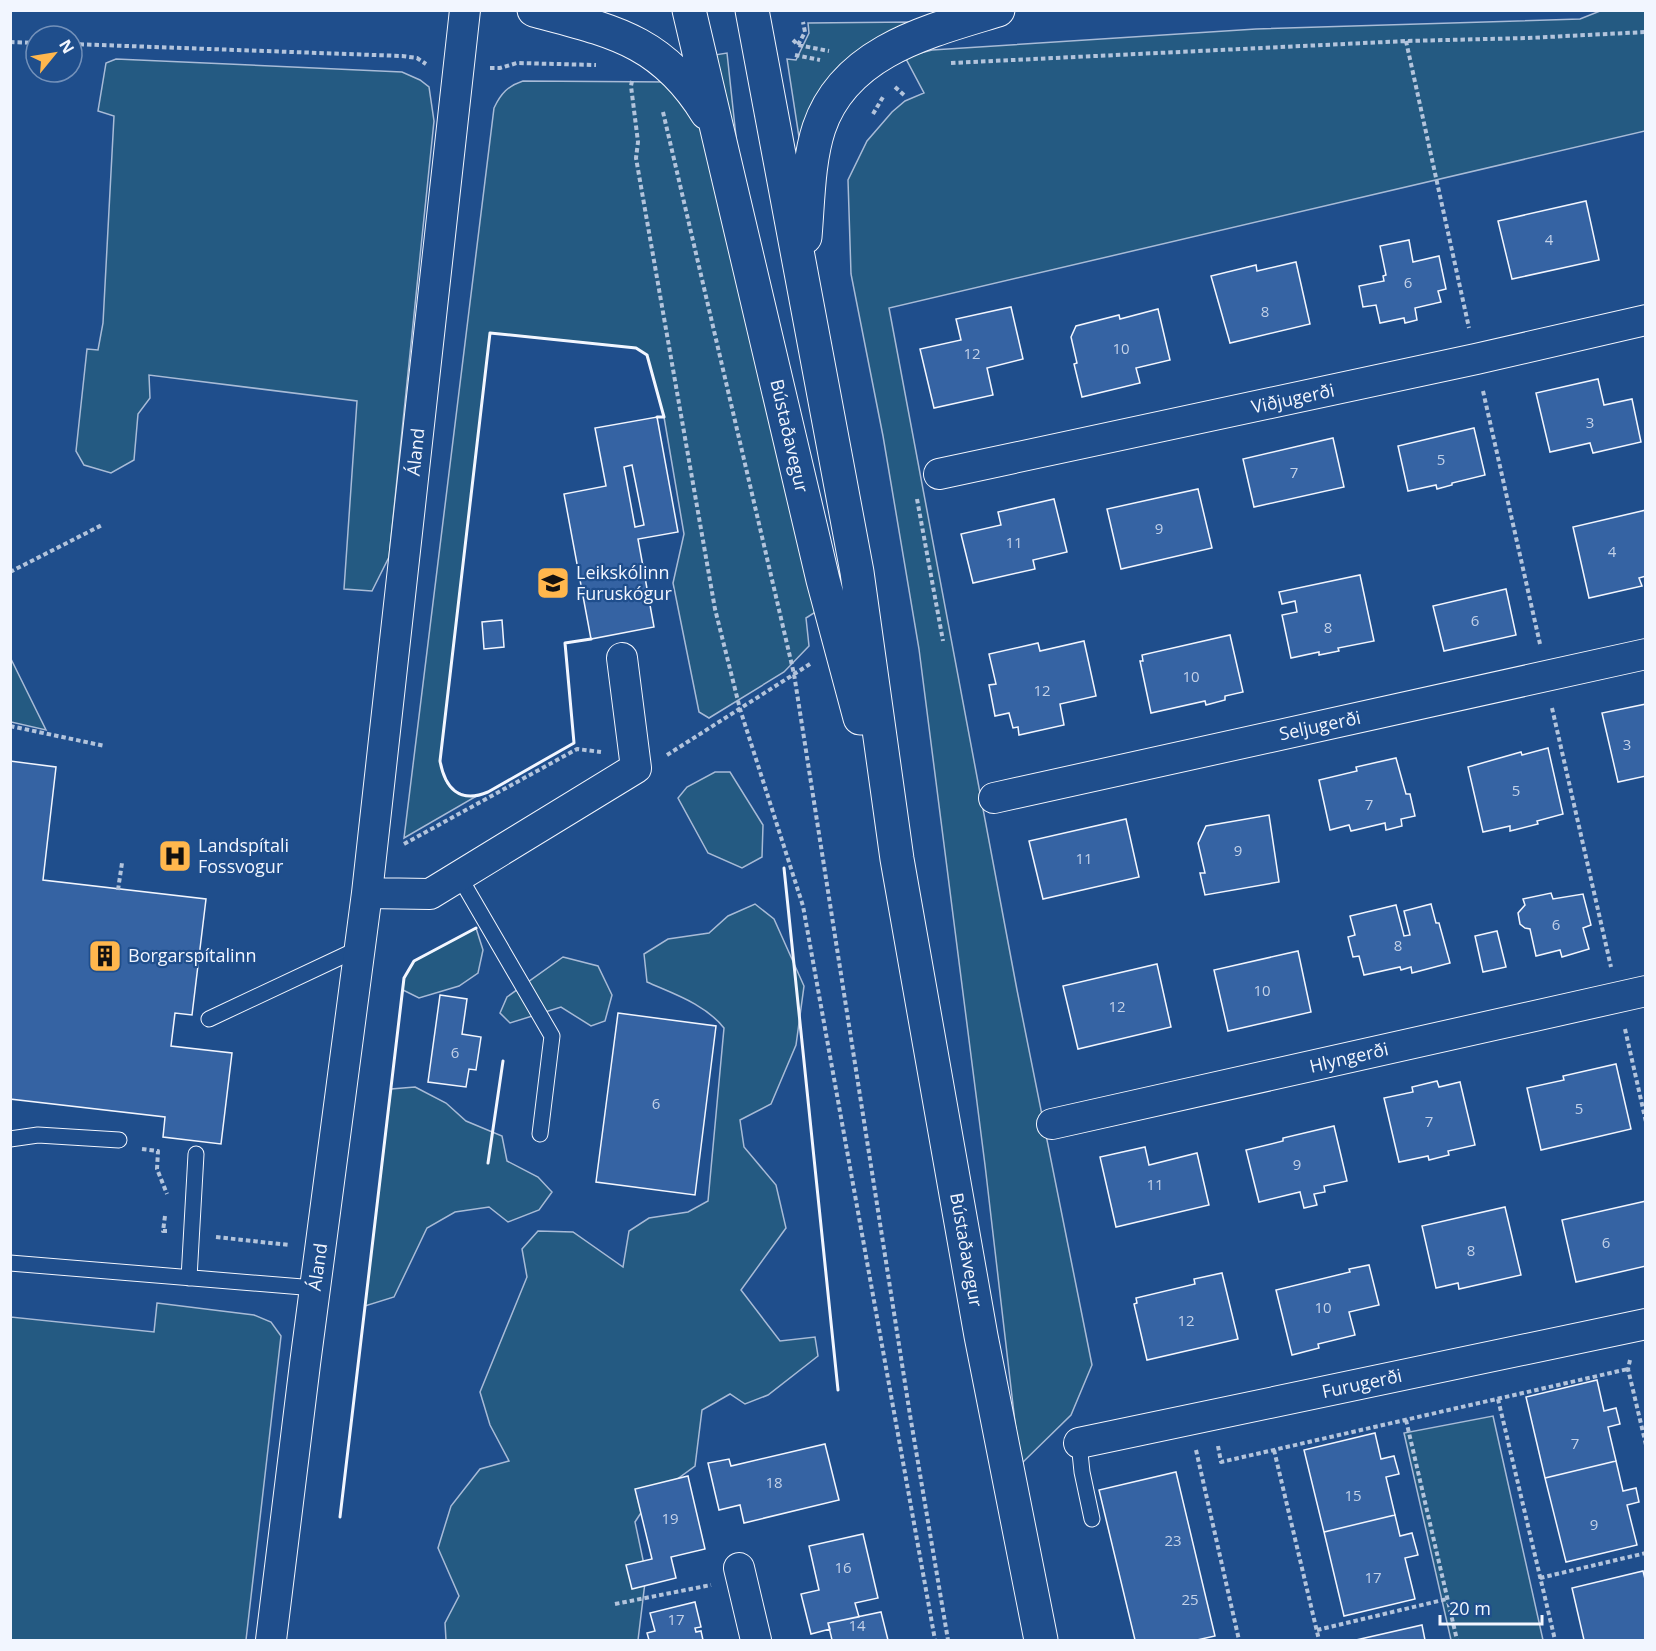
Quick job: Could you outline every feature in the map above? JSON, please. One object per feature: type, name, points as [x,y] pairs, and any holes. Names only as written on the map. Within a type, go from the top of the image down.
[{"type":"main road","points":[[534,10],[598,27],[654,54],[675,71],[695,94],[715,126]]},
{"type":"main road","name":"Bústaðavegur","points":[[689,10],[823,580],[897,859]]},
{"type":"main road","name":"Bústaðavegur","points":[[752,10],[857,572],[897,859],[981,1336],[1041,1641]]},
{"type":"main road","points":[[801,274],[812,166],[819,129],[830,104],[842,86],[866,64],[892,47],[931,31],[998,10]]},
{"type":"street","name":"Áland","points":[[271,1641],[367,893],[465,10]]},
{"type":"street","name":"Viðjugerði","points":[[939,474],[1476,359],[1646,320]]},
{"type":"street","name":"Seljugerði","points":[[994,798],[1646,654]]},
{"type":"street","points":[[367,893],[430,894],[636,768],[622,658]]},
{"type":"street","name":"Hlyngerði","points":[[1052,1124],[1646,992]]},
{"type":"street","name":"Furugerði","points":[[1079,1443],[1646,1324]]},
{"type":"street","points":[[740,1573],[756,1641]]},
{"type":"lane","points":[[459,876],[552,1036],[540,1134]]},
{"type":"lane","points":[[209,1019],[360,948]]},
{"type":"lane","points":[[10,1139],[38,1135],[119,1140]]},
{"type":"lane","points":[[189,1278],[196,1154]]},
{"type":"lane","points":[[10,1263],[315,1288]]},
{"type":"lane","points":[[1079,1443],[1082,1472],[1092,1520]]},
{"type":"path","points":[[794,54],[805,32],[803,22]]},
{"type":"path","points":[[944,64],[1406,41],[1646,33]]},
{"type":"path","points":[[1406,41],[1469,329]]},
{"type":"path","points":[[84,44],[402,56],[417,58],[430,66]]},
{"type":"path","points":[[486,68],[500,68],[517,63],[600,65]]},
{"type":"path","points":[[631,86],[638,142],[636,158],[715,609],[740,709],[803,906],[935,1641]]},
{"type":"path","points":[[660,101],[794,674],[908,1404],[948,1641]]},
{"type":"path","points":[[1482,387],[1542,649]]},
{"type":"path","points":[[939,474],[914,479],[943,641]]},
{"type":"path","points":[[10,573],[102,525]]},
{"type":"path","points":[[740,709],[811,663]]},
{"type":"path","points":[[1552,707],[1611,969]]},
{"type":"path","points":[[10,726],[105,746]]},
{"type":"path","points":[[118,890],[122,863]]},
{"type":"path","points":[[1624,1024],[1646,1122]]},
{"type":"path","points":[[153,1150],[158,1151],[157,1168],[167,1193],[166,1202]]},
{"type":"path","points":[[165,1212],[163,1231],[320,1249]]},
{"type":"path","points":[[1631,1354],[1628,1370],[1646,1444]]},
{"type":"path","points":[[1200,1418],[1221,1462],[1628,1370]]},
{"type":"path","points":[[1498,1399],[1555,1641]]},
{"type":"path","points":[[1200,1418],[1239,1641]]},
{"type":"path","points":[[1406,1420],[1457,1641]]},
{"type":"path","points":[[1274,1450],[1319,1641]]},
{"type":"path","points":[[1540,1578],[1646,1553]]},
{"type":"path","points":[[615,1604],[740,1573]]},
{"type":"path","points":[[1317,1630],[1448,1599]]},
{"type":"shaded area","points":[[1600,11],[1645,11],[1645,131],[889,308],[1017,990],[1092,1365],[1071,1415],[1020,1465],[985,1165],[919,649],[883,436],[851,274],[848,180],[867,141],[892,112],[905,101],[924,93],[905,57],[932,50],[1256,29],[1580,19]]},
{"type":"shaded area","points":[[913,22],[805,138],[799,137],[787,59],[796,60],[809,33],[808,23]]},
{"type":"shaded area","points":[[727,53],[742,192],[708,56]]},
{"type":"shaded area","points":[[116,59],[402,72],[429,87],[434,121],[389,557],[372,591],[344,589],[357,401],[149,375],[150,398],[138,414],[134,460],[111,473],[84,465],[76,451],[87,349],[98,350],[103,323],[114,116],[98,111],[106,63]]},
{"type":"shaded area","points":[[523,81],[670,82],[687,101],[710,146],[822,608],[806,618],[809,646],[784,672],[709,718],[699,712],[673,583],[684,534],[664,417],[647,355],[636,348],[490,333],[440,761],[444,776],[450,786],[460,793],[475,797],[404,838],[494,108],[505,91]]},
{"type":"shaded area","points":[[11,659],[46,730],[11,722]]},
{"type":"shaded area","points":[[715,772],[730,772],[763,825],[762,857],[742,868],[708,853],[678,798],[687,787]]},
{"type":"shaded area","points":[[755,904],[774,919],[804,986],[796,1045],[771,1104],[740,1120],[744,1147],[776,1185],[786,1228],[741,1290],[780,1341],[815,1337],[818,1356],[768,1395],[745,1404],[730,1394],[702,1410],[695,1466],[650,1499],[635,1522],[646,1574],[638,1640],[446,1640],[445,1623],[459,1596],[438,1548],[451,1506],[480,1469],[509,1461],[490,1425],[480,1392],[527,1277],[522,1249],[538,1231],[573,1232],[623,1267],[629,1231],[649,1218],[688,1212],[708,1201],[724,1028],[708,1012],[698,1006],[647,982],[644,954],[668,939],[709,933],[728,916]]},
{"type":"shaded area","points":[[476,928],[483,950],[478,973],[459,986],[419,998],[403,990],[404,978],[414,961]]},
{"type":"shaded area","points":[[563,957],[598,966],[612,995],[605,1021],[591,1026],[561,1007],[510,1023],[500,1013],[507,997]]},
{"type":"shaded area","points":[[415,1087],[446,1103],[466,1121],[502,1136],[507,1161],[538,1177],[552,1192],[539,1210],[508,1222],[489,1207],[455,1212],[427,1228],[394,1297],[365,1306],[391,1089]]},
{"type":"shaded area","points":[[157,1303],[254,1315],[271,1322],[281,1336],[246,1640],[11,1640],[11,1317],[154,1332]]},
{"type":"shaded area","points":[[1493,1416],[1543,1640],[1451,1640],[1404,1433]]},
{"type":"building","points":[[1586,201],[1599,260],[1512,279],[1498,221]]},
{"type":"building","points":[[1409,240],[1413,262],[1439,256],[1446,289],[1438,291],[1441,302],[1415,308],[1417,320],[1405,323],[1404,318],[1380,323],[1376,305],[1363,307],[1359,286],[1384,281],[1383,276],[1386,275],[1380,246]]},
{"type":"building","points":[[1296,262],[1310,324],[1230,343],[1211,276],[1256,265],[1257,271]]},
{"type":"building","points":[[1011,307],[1023,359],[987,368],[993,395],[934,408],[920,349],[961,340],[956,319]]},
{"type":"building","points":[[1158,309],[1170,360],[1136,368],[1140,383],[1082,397],[1074,364],[1077,363],[1071,337],[1076,326],[1119,315],[1120,319]]},
{"type":"building","points":[[1598,379],[1604,405],[1632,399],[1641,442],[1593,453],[1590,443],[1550,452],[1536,393]]},
{"type":"building","points":[[657,417],[678,532],[638,539],[654,627],[591,639],[564,494],[606,486],[595,428]],"holes":[[[632,465],[644,525],[635,527],[624,467]]]},
{"type":"building","points":[[1474,428],[1485,475],[1437,489],[1436,485],[1408,491],[1398,446]]},
{"type":"building","points":[[1333,438],[1344,487],[1254,507],[1243,459]]},
{"type":"building","points":[[1198,489],[1212,548],[1121,569],[1107,509]]},
{"type":"building","points":[[1054,499],[1067,552],[1033,560],[1035,569],[973,583],[961,534],[1001,525],[998,512]]},
{"type":"building","points":[[1646,510],[1646,576],[1639,578],[1642,586],[1589,598],[1573,527]]},
{"type":"building","points":[[1360,575],[1374,641],[1338,648],[1339,651],[1319,655],[1319,652],[1291,658],[1282,615],[1297,612],[1295,601],[1282,604],[1279,592]]},
{"type":"building","points":[[1506,589],[1516,635],[1444,651],[1433,606]]},
{"type":"building","points":[[502,620],[504,647],[484,649],[482,622]]},
{"type":"building","points":[[1230,635],[1243,692],[1225,696],[1225,700],[1206,705],[1205,701],[1151,713],[1140,661],[1143,661],[1142,655]]},
{"type":"building","points":[[1084,641],[1096,696],[1060,704],[1064,725],[1019,735],[1018,727],[1013,728],[1009,713],[995,716],[989,685],[996,684],[989,654],[1038,643],[1040,651]]},
{"type":"building","points":[[1646,704],[1646,776],[1618,782],[1602,713]]},
{"type":"building","points":[[1548,748],[1563,814],[1537,821],[1538,824],[1510,831],[1510,826],[1483,832],[1468,767],[1521,752],[1522,755]]},
{"type":"building","points":[[1396,758],[1406,794],[1410,794],[1415,816],[1401,819],[1402,826],[1386,830],[1385,823],[1351,831],[1349,825],[1330,830],[1319,780],[1357,771],[1356,767]]},
{"type":"building","name":"Borgarspítalinn","points":[[10,761],[56,767],[43,880],[206,899],[192,1015],[175,1013],[171,1046],[232,1053],[221,1144],[163,1137],[165,1117],[10,1099]]},
{"type":"building","points":[[1269,815],[1279,882],[1205,895],[1200,873],[1205,873],[1198,843],[1206,826]]},
{"type":"building","points":[[1126,819],[1139,877],[1043,899],[1029,841]]},
{"type":"building","points":[[1551,893],[1553,899],[1583,894],[1591,925],[1583,928],[1589,949],[1562,957],[1560,950],[1536,956],[1530,929],[1520,924],[1518,913],[1525,905],[1523,899]]},
{"type":"building","points":[[1431,904],[1450,963],[1412,973],[1411,967],[1401,970],[1400,967],[1364,975],[1359,956],[1353,957],[1348,937],[1355,935],[1350,916],[1396,905],[1404,936],[1410,935],[1404,911]]},
{"type":"building","points":[[1497,931],[1506,967],[1483,972],[1475,936]]},
{"type":"building","points":[[1298,951],[1311,1012],[1228,1031],[1214,970]]},
{"type":"building","points":[[1157,964],[1171,1027],[1078,1049],[1063,986]]},
{"type":"building","points":[[440,995],[467,999],[462,1034],[481,1037],[476,1070],[469,1069],[466,1087],[428,1082]]},
{"type":"building","points":[[618,1013],[716,1026],[695,1195],[596,1182]]},
{"type":"building","points":[[1616,1064],[1631,1129],[1541,1150],[1527,1088],[1564,1080],[1563,1076]]},
{"type":"building","points":[[1437,1081],[1439,1087],[1460,1082],[1475,1145],[1448,1151],[1449,1155],[1429,1160],[1428,1156],[1399,1162],[1384,1098],[1413,1092],[1412,1087]]},
{"type":"building","points":[[1334,1126],[1347,1181],[1324,1186],[1325,1192],[1314,1194],[1317,1205],[1304,1208],[1300,1192],[1259,1202],[1246,1150],[1283,1141],[1283,1138]]},
{"type":"building","points":[[1145,1147],[1149,1165],[1197,1153],[1209,1205],[1116,1227],[1100,1157]]},
{"type":"building","points":[[1646,1201],[1646,1266],[1576,1282],[1562,1220]]},
{"type":"building","points":[[1505,1207],[1521,1275],[1459,1289],[1458,1283],[1436,1288],[1422,1226]]},
{"type":"building","points":[[1369,1265],[1379,1305],[1349,1312],[1355,1335],[1318,1344],[1319,1348],[1292,1355],[1276,1290],[1350,1272],[1349,1269]]},
{"type":"building","points":[[1222,1273],[1238,1339],[1147,1360],[1134,1304],[1137,1303],[1136,1298],[1195,1284],[1194,1279]]},
{"type":"building","points":[[1597,1380],[1604,1411],[1616,1408],[1620,1424],[1608,1427],[1616,1461],[1545,1478],[1526,1397]]},
{"type":"building","points":[[1375,1433],[1381,1459],[1394,1456],[1399,1474],[1386,1477],[1395,1515],[1324,1532],[1304,1450]]},
{"type":"building","points":[[825,1444],[839,1500],[744,1523],[740,1505],[719,1510],[708,1463],[729,1459],[731,1466]]},
{"type":"building","points":[[1616,1461],[1623,1491],[1636,1488],[1639,1502],[1627,1505],[1637,1545],[1566,1562],[1545,1478]]},
{"type":"building","points":[[1176,1472],[1215,1636],[1197,1640],[1135,1640],[1099,1490]]},
{"type":"building","points":[[688,1476],[705,1549],[671,1557],[676,1578],[632,1589],[626,1565],[652,1559],[635,1489]]},
{"type":"building","points":[[1395,1515],[1400,1536],[1412,1533],[1418,1555],[1405,1558],[1415,1599],[1344,1616],[1324,1532]]},
{"type":"building","points":[[863,1534],[878,1598],[855,1603],[859,1617],[828,1623],[830,1629],[811,1634],[801,1594],[819,1590],[809,1546]]},
{"type":"building","points":[[1643,1571],[1646,1583],[1646,1640],[1584,1640],[1572,1588]]},
{"type":"building","points":[[695,1602],[701,1627],[695,1628],[696,1632],[701,1631],[703,1640],[649,1640],[647,1633],[655,1631],[650,1613]]},
{"type":"building","points":[[881,1612],[888,1640],[832,1640],[828,1623]]},
{"type":"building","points":[[1422,1625],[1425,1640],[1356,1640]]},
{"type":"wall","points":[[591,639],[565,643],[574,743],[488,792],[469,796],[455,791],[446,779],[440,761],[490,333],[636,348],[647,355],[664,417],[657,417]]},
{"type":"wall","points":[[784,868],[838,1390]]},
{"type":"wall","points":[[340,1517],[404,978],[414,961],[476,928]]},
{"type":"wall","points":[[488,1163],[503,1061]]},
{"type":"place","name":"Leikskólinn Furuskógur","points":[[553,583]]},
{"type":"place","name":"Landspítali Fossvogur","points":[[175,856]]},
{"type":"place","name":"Borgarspítalinn","points":[[105,956]]}]
